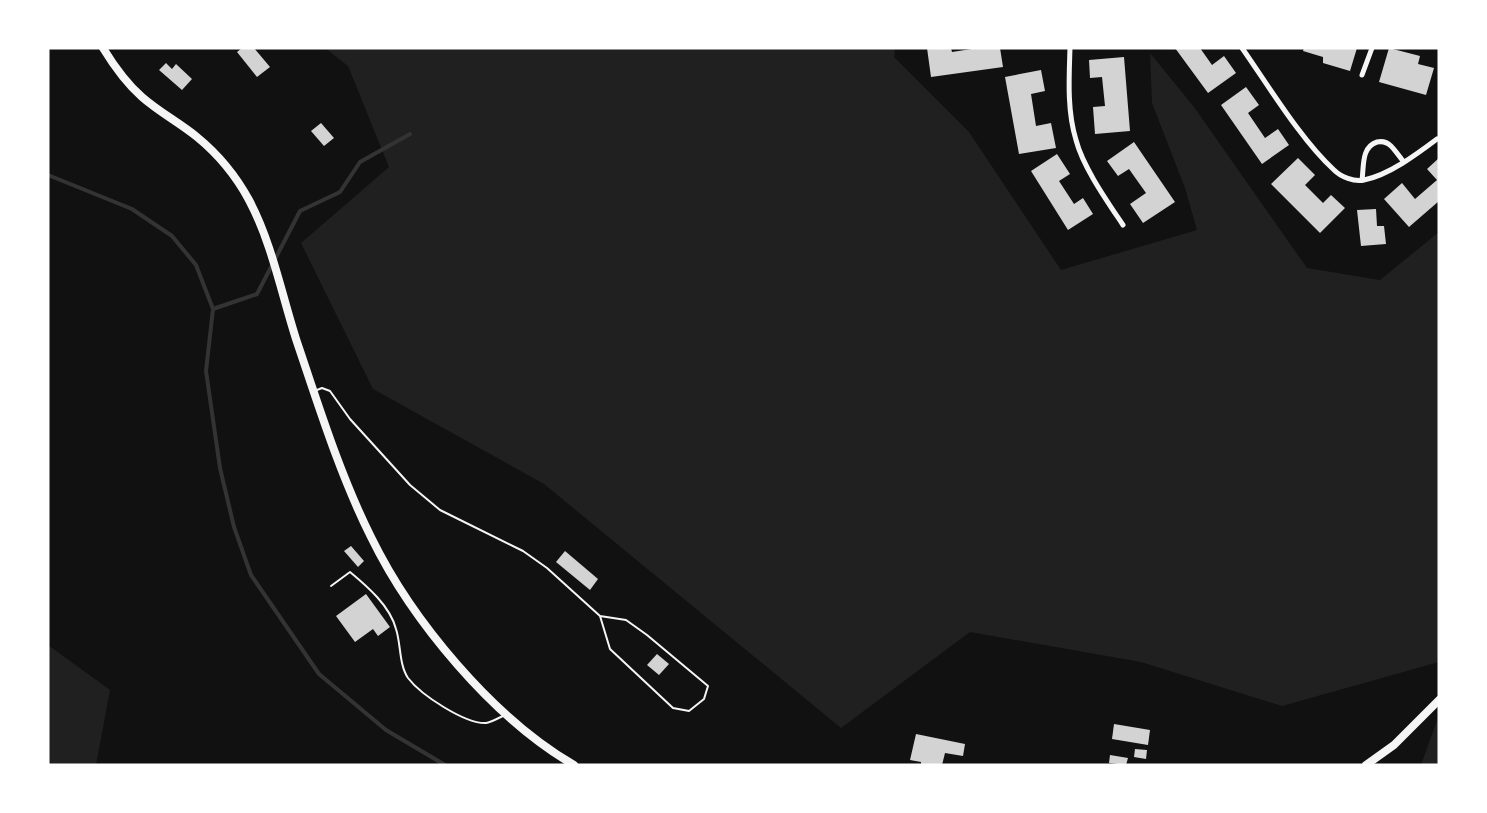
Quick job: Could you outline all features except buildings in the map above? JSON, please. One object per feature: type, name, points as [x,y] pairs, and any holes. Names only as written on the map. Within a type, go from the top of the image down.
[{"type":"main road","points":[[103,48],[116,70],[144,98],[198,138],[236,176],[270,252],[314,391],[348,486],[382,560],[456,663],[506,714],[536,740],[574,765]]},
{"type":"main road","points":[[1366,765],[1394,745],[1439,700]]},
{"type":"street","points":[[1070,48],[1069,87],[1075,138],[1107,200],[1123,225]]},
{"type":"street","points":[[1242,48],[1304,136],[1335,171],[1348,178],[1362,180],[1383,174],[1437,139]]},
{"type":"street","points":[[1362,75],[1372,48]]},
{"type":"street","points":[[1362,180],[1365,154],[1375,143],[1383,141],[1390,145],[1403,161]]},
{"type":"lane","points":[[314,391],[322,388],[330,391],[350,419],[410,485],[440,510],[523,551],[547,568],[600,616],[610,649],[674,708],[689,711],[704,699],[708,686],[647,635],[626,620],[600,616]]},
{"type":"lane","points":[[331,586],[350,572],[371,590],[396,626],[403,668],[409,679],[428,695],[453,713],[471,722],[489,723],[506,714]]},
{"type":"shaded area","points":[[325,48],[895,48],[894,57],[969,132],[1061,270],[1197,230],[1185,188],[1152,103],[1150,53],[1194,107],[1307,268],[1380,280],[1439,232],[1439,662],[1282,706],[1141,662],[970,632],[841,728],[544,484],[373,389],[301,243],[389,167],[348,66]]},
{"type":"shaded area","points":[[48,645],[110,690],[96,765],[48,765]]},
{"type":"shaded area","points":[[1439,715],[1439,765],[1421,765]]},
{"type":"waterway","points":[[213,309],[257,294],[300,211],[340,192],[360,162],[410,134]]},
{"type":"waterway","points":[[48,175],[132,209],[172,236],[196,265],[213,309],[206,371],[220,468],[234,527],[251,575],[319,674],[386,730],[445,765]]}]
